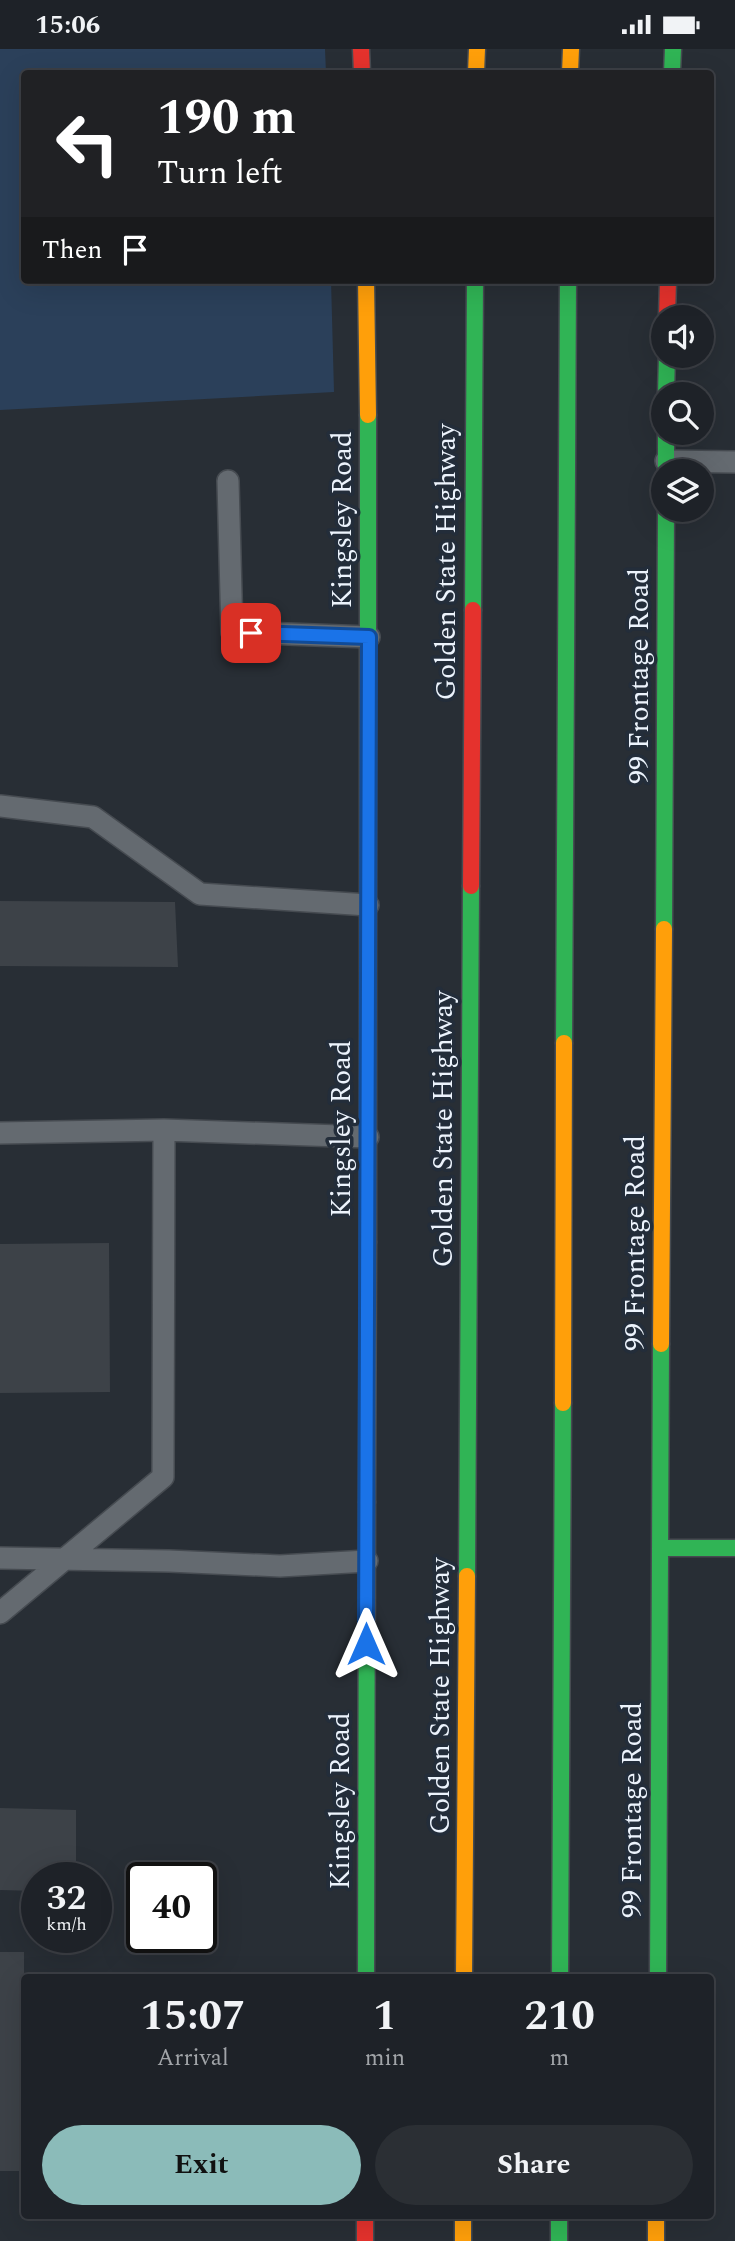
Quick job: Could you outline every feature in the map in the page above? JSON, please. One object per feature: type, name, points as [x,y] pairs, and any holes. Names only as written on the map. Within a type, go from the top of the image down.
[{"type":"main road","points":[[361,49],[362,70]]},
{"type":"main road","points":[[476,70],[477,49]]},
{"type":"main road","points":[[570,49],[570,70]]},
{"type":"main road","points":[[672,70],[673,49]]},
{"type":"main road","name":"Kingsley Road","points":[[366,284],[369,637],[366,1974]]},
{"type":"main road","name":"Golden State Highway","points":[[464,1974],[475,284]]},
{"type":"main road","points":[[560,1974],[568,284]]},
{"type":"main road","points":[[667,305],[668,284]]},
{"type":"main road","name":"99 Frontage Road","points":[[657,1974],[666,522]]},
{"type":"main road","points":[[660,1548],[735,1548]]},
{"type":"main road","points":[[365,2219],[365,2241]]},
{"type":"main road","points":[[463,2219],[463,2241]]},
{"type":"main road","points":[[559,2219],[559,2241]]},
{"type":"main road","points":[[656,2219],[656,2241]]},
{"type":"lane","points":[[714,463],[735,462]]},
{"type":"lane","points":[[228,481],[232,632],[369,637]]},
{"type":"lane","points":[[0,806],[93,817],[200,894],[368,905]]},
{"type":"lane","points":[[0,1133],[164,1130],[368,1137]]},
{"type":"lane","points":[[0,1613],[163,1477],[164,1130]]},
{"type":"lane","points":[[0,1558],[280,1566],[367,1561]]},
{"type":"shaded area","points":[[0,49],[325,49],[326,70],[21,70],[21,284],[331,284],[334,392],[0,410]]},
{"type":"building","points":[[0,901],[175,902],[178,967],[0,966]]},
{"type":"building","points":[[109,1243],[110,1392],[0,1393],[0,1244]]},
{"type":"building","points":[[0,1808],[76,1810],[76,1862],[21,1862],[21,1891],[0,1890]]},
{"type":"building","points":[[0,1952],[24,1953],[24,1974],[21,1974],[21,2171],[0,2171]]},
{"type":"traffic: fast","points":[[672,70],[673,49]]},
{"type":"traffic: fast","points":[[473,610],[475,284]]},
{"type":"traffic: fast","points":[[564,1043],[568,284]]},
{"type":"traffic: fast","points":[[666,382],[667,368]]},
{"type":"traffic: fast","points":[[368,415],[368,1242]]},
{"type":"traffic: fast","points":[[666,445],[666,459]]},
{"type":"traffic: fast","points":[[664,929],[666,522]]},
{"type":"traffic: fast","points":[[467,1576],[471,886]]},
{"type":"traffic: fast","points":[[658,1974],[661,1344]]},
{"type":"traffic: fast","points":[[560,1974],[563,1403]]},
{"type":"traffic: fast","points":[[366,1974],[367,1502]]},
{"type":"traffic: fast","points":[[660,1548],[735,1548]]},
{"type":"traffic: fast","points":[[559,2219],[559,2241]]},
{"type":"traffic: slow","points":[[476,70],[477,49]]},
{"type":"traffic: slow","points":[[570,70],[571,49]]},
{"type":"traffic: slow","points":[[366,284],[368,415]]},
{"type":"traffic: slow","points":[[661,1344],[664,929]]},
{"type":"traffic: slow","points":[[563,1403],[564,1043]]},
{"type":"traffic: slow","points":[[367,1502],[368,1242]]},
{"type":"traffic: slow","points":[[464,1974],[467,1576]]},
{"type":"traffic: slow","points":[[463,2219],[463,2241]]},
{"type":"traffic: slow","points":[[656,2219],[656,2241]]},
{"type":"traffic: jam","points":[[361,49],[362,70]]},
{"type":"traffic: jam","points":[[667,305],[668,284]]},
{"type":"traffic: jam","points":[[471,886],[473,610]]},
{"type":"traffic: jam","points":[[365,2219],[365,2241]]},
{"type":"route","points":[[251,633],[369,637],[366,1644]]}]
